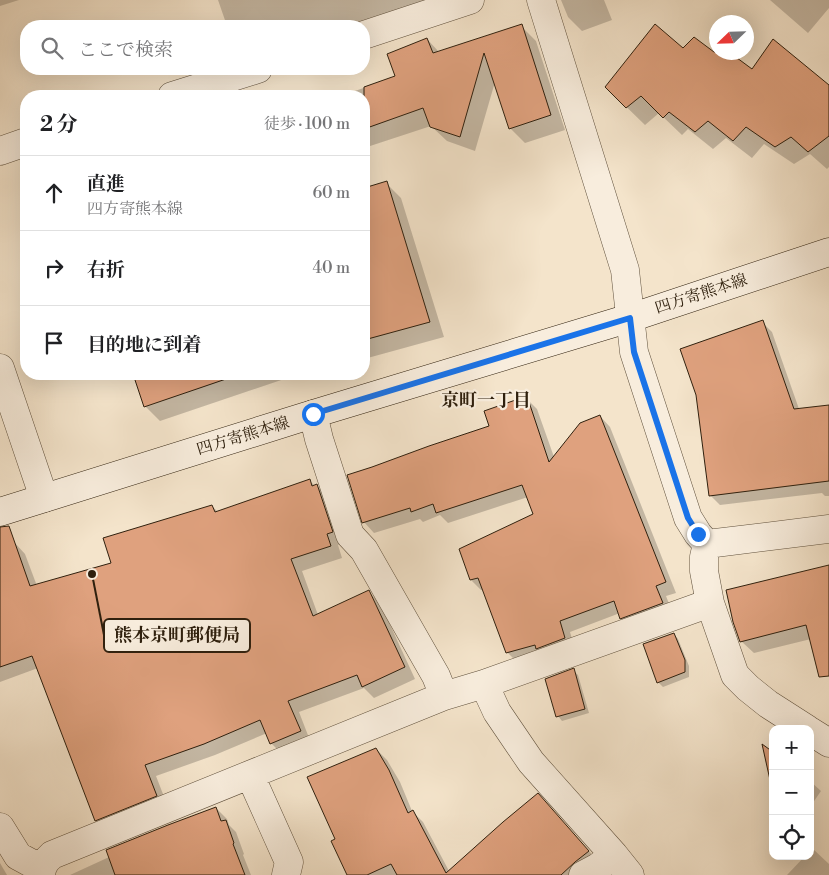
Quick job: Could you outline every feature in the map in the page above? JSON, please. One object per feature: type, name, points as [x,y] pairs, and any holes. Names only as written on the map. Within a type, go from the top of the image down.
[{"type":"street","points":[[370,33],[470,0]]},
{"type":"street","points":[[541,0],[625,270],[634,352],[688,518],[707,544]]},
{"type":"street","points":[[191,90],[239,75]]},
{"type":"street","points":[[0,151],[20,144]]},
{"type":"street","name":"四方寄熊本線","points":[[0,512],[313,414],[630,318],[829,252]]},
{"type":"street","points":[[0,368],[44,498]]},
{"type":"street","points":[[313,414],[319,439],[350,535],[364,550],[436,676],[444,696]]},
{"type":"street","points":[[707,544],[829,529]]},
{"type":"street","points":[[707,544],[704,557],[704,571],[710,603],[735,675],[768,704],[801,725]]},
{"type":"street","points":[[0,827],[18,856],[42,871],[46,860],[52,855],[444,696],[484,684],[710,603]]},
{"type":"street","points":[[484,684],[497,712],[531,762],[622,865]]},
{"type":"street","points":[[814,734],[829,743]]},
{"type":"street","points":[[250,775],[289,862],[286,875]]},
{"type":"street","points":[[582,875],[598,867],[622,865]]},
{"type":"building","points":[[522,24],[551,115],[509,129],[484,53],[460,137],[430,127],[423,108],[370,127],[370,90],[364,90],[364,87],[395,76],[387,54],[427,38],[433,53]]},
{"type":"building","points":[[655,24],[683,48],[694,37],[709,48],[709,60],[740,60],[752,69],[773,39],[829,85],[829,136],[808,152],[791,137],[775,147],[746,127],[733,141],[708,121],[695,132],[669,112],[663,118],[641,96],[626,108],[605,87]]},
{"type":"building","points":[[387,181],[430,322],[370,338],[370,186]]},
{"type":"building","points":[[763,320],[794,409],[829,405],[829,481],[709,496],[696,395],[680,349]]},
{"type":"building","points":[[135,380],[223,380],[144,407]]},
{"type":"building","points":[[527,396],[549,462],[580,423],[600,415],[666,582],[656,586],[663,603],[620,619],[614,601],[560,621],[565,638],[536,649],[535,645],[506,653],[478,578],[470,580],[459,549],[533,514],[522,485],[436,513],[433,504],[411,512],[410,508],[362,523],[347,475],[489,426],[484,411]]},
{"type":"building","points":[[310,479],[312,486],[317,484],[333,532],[327,534],[331,546],[291,559],[313,616],[369,590],[405,667],[362,687],[357,675],[288,701],[301,731],[270,744],[260,720],[204,744],[145,765],[157,796],[95,821],[32,656],[0,667],[0,527],[9,526],[30,586],[111,563],[103,538],[212,505],[215,512]]},
{"type":"building","points":[[829,565],[829,676],[819,677],[806,625],[740,642],[733,622],[726,590]]},
{"type":"building","points":[[674,633],[685,660],[685,672],[657,683],[643,644]]},
{"type":"building","points":[[574,668],[585,709],[556,717],[545,679]]},
{"type":"building","points":[[762,744],[769,749],[769,776]]},
{"type":"building","points":[[376,748],[389,770],[408,813],[413,810],[446,873],[538,793],[589,851],[561,875],[397,875],[391,864],[367,875],[347,875],[331,841],[335,839],[307,777]]},
{"type":"building","points":[[216,807],[221,821],[226,820],[245,875],[115,875],[106,850]]},
{"type":"place","name":"熊本京町郵便局","points":[[92,574]]},
{"type":"district","name":"京町一丁目","points":[[486,400]]},
{"type":"route","points":[[313,414],[630,318],[634,352],[688,518],[698,534]]}]
